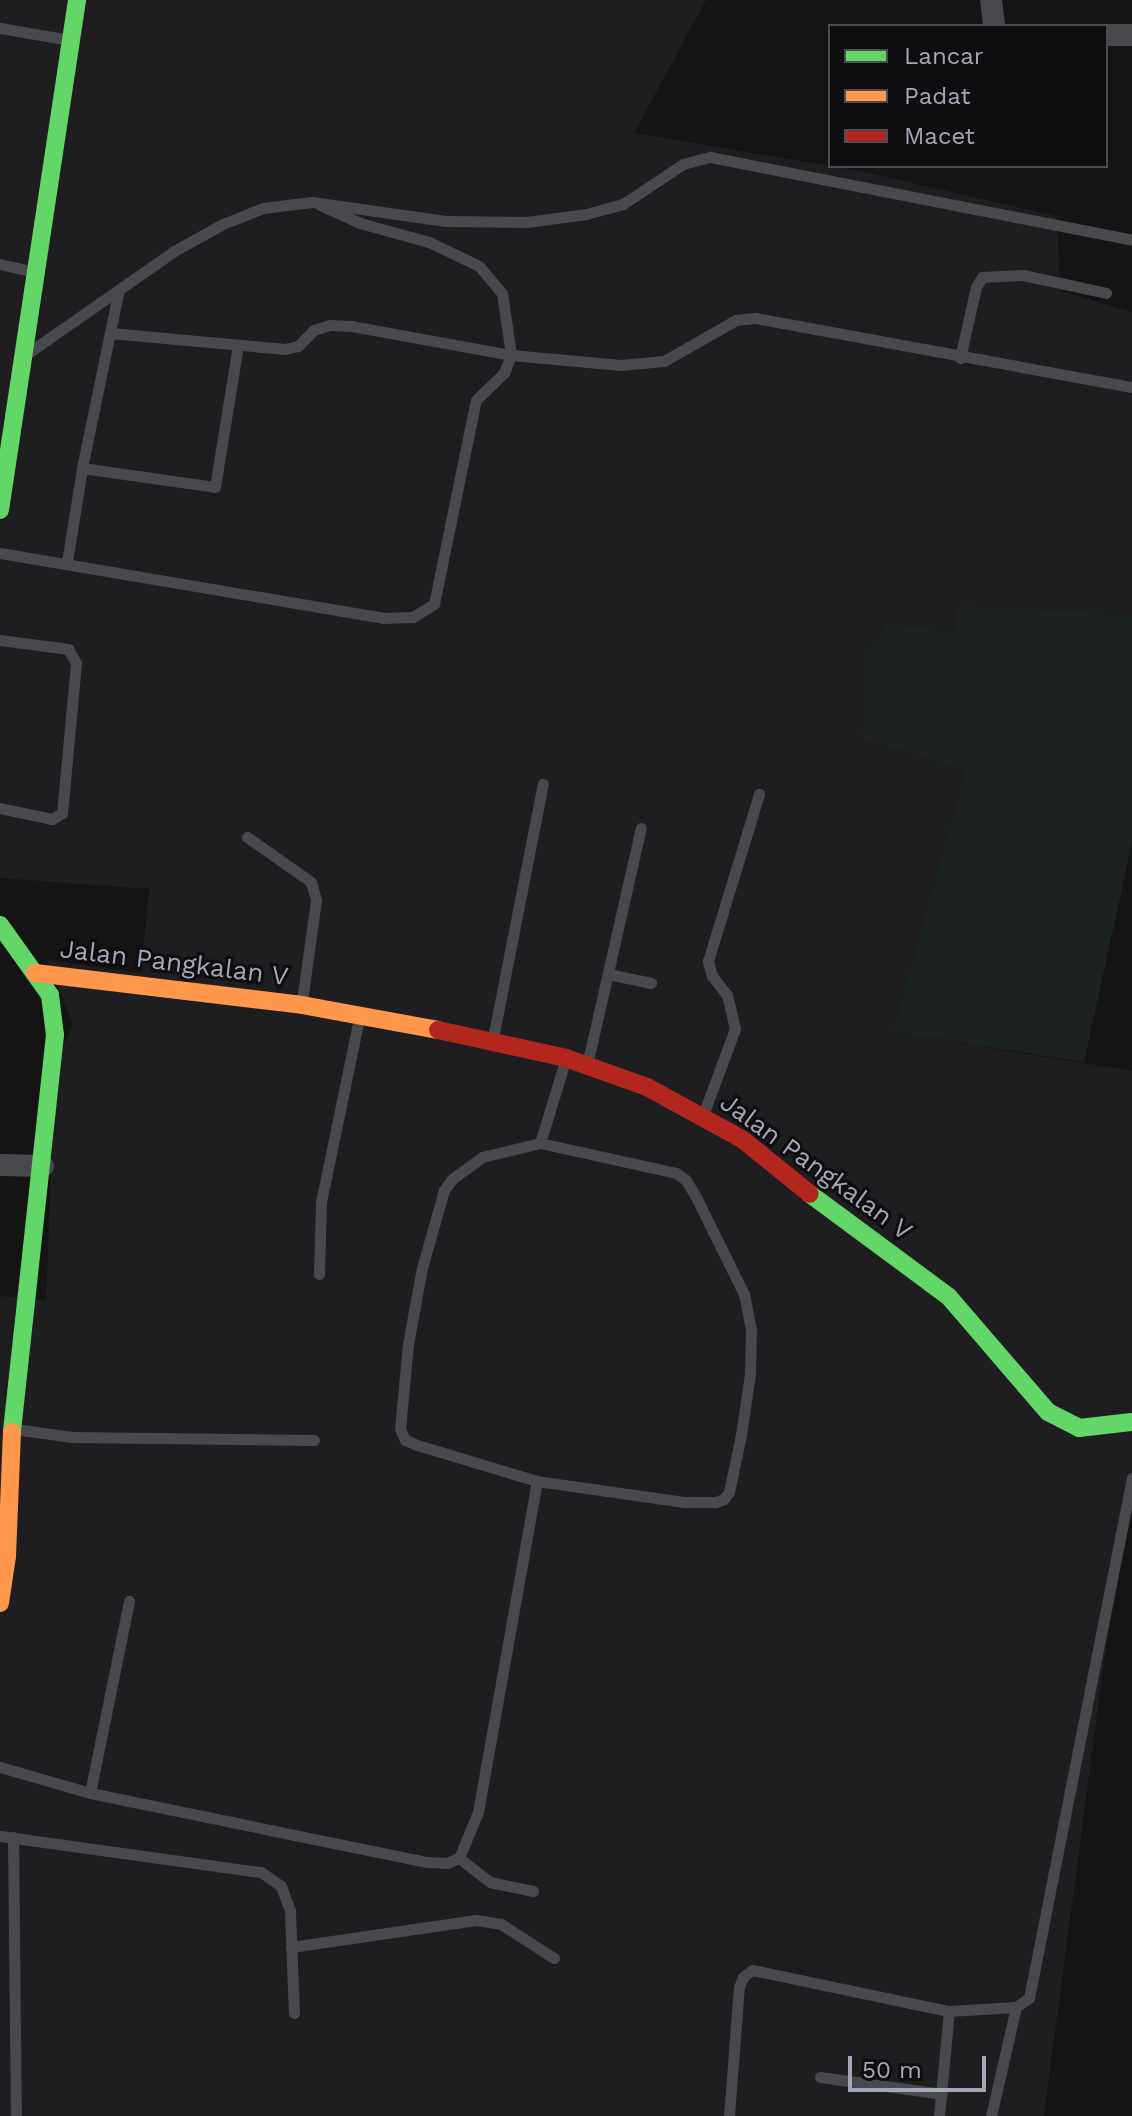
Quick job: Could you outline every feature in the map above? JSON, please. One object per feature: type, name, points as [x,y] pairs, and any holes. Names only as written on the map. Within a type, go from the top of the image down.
[{"type":"street","points":[[0,510],[3,461],[23,356],[77,0]]},
{"type":"street","points":[[991,0],[994,24]]},
{"type":"street","points":[[1108,35],[1132,35]]},
{"type":"street","name":"Jalan Pangkalan V","points":[[0,925],[8,947],[35,973],[50,995],[55,1035],[43,1166],[6,1427],[7,1556],[0,1603]]},
{"type":"street","name":"Jalan Pangkalan V","points":[[35,973],[302,1005],[492,1040],[566,1058],[647,1087],[703,1115],[770,1160],[834,1213],[949,1297],[1048,1412],[1079,1428],[1132,1422]]},
{"type":"street","points":[[0,1165],[43,1166]]},
{"type":"lane","points":[[0,28],[71,41]]},
{"type":"lane","points":[[23,356],[174,251],[223,224],[263,208],[312,202],[446,221],[527,222],[586,214],[623,204],[683,164],[710,157],[1132,240]]},
{"type":"lane","points":[[0,553],[383,618],[413,617],[434,604],[476,400],[504,373],[511,355],[502,293],[479,266],[429,242],[360,223],[312,202]]},
{"type":"lane","points":[[0,264],[36,272]]},
{"type":"lane","points":[[960,358],[976,287],[982,277],[1023,275],[1106,293]]},
{"type":"lane","points":[[67,562],[82,468],[119,289]]},
{"type":"lane","points":[[110,333],[285,349],[298,346],[314,330],[330,325],[351,326],[511,355],[621,365],[664,361],[736,320],[755,318],[960,358],[1132,387]]},
{"type":"lane","points":[[82,468],[215,487],[238,345]]},
{"type":"lane","points":[[0,640],[68,649],[76,663],[62,813],[52,819],[0,808]]},
{"type":"lane","points":[[492,1040],[543,784]]},
{"type":"lane","points":[[703,1115],[735,1029],[727,995],[712,976],[708,961],[759,794]]},
{"type":"lane","points":[[587,1065],[641,828]]},
{"type":"lane","points":[[247,837],[311,882],[316,900],[302,1005]]},
{"type":"lane","points":[[608,974],[651,983]]},
{"type":"lane","points":[[319,1274],[321,1202],[359,1017]]},
{"type":"lane","points":[[540,1143],[566,1058]]},
{"type":"lane","points":[[540,1143],[676,1173],[686,1180],[744,1294],[752,1348],[741,1435],[729,1492],[724,1499],[700,1503],[537,1481],[405,1440],[400,1429],[408,1344],[422,1268],[444,1190],[466,1166],[482,1157],[540,1143]]},
{"type":"lane","points":[[6,1427],[71,1437],[314,1440]]},
{"type":"lane","points":[[729,2116],[739,1987],[743,1977],[752,1970],[949,2011],[1016,2007],[1029,1998],[1132,1478]]},
{"type":"lane","points":[[0,1767],[90,1793],[427,1862],[447,1863],[459,1858],[478,1812],[537,1481]]},
{"type":"lane","points":[[90,1793],[129,1601]]},
{"type":"lane","points":[[16,2116],[6,1837],[261,1872],[281,1886],[290,1911],[294,2013]]},
{"type":"lane","points":[[459,1858],[490,1882],[533,1891]]},
{"type":"lane","points":[[291,1947],[476,1920],[501,1924],[554,1958]]},
{"type":"lane","points":[[991,2116],[1016,2007]]},
{"type":"lane","points":[[939,2116],[949,2011]]},
{"type":"lane","points":[[820,2077],[942,2094]]},
{"type":"shaded area","points":[[0,0],[706,0],[634,133],[865,172],[1056,216],[1061,291],[1132,312],[1132,615],[958,604],[952,632],[886,622],[864,660],[861,738],[965,771],[892,1032],[1132,1071],[1132,1505],[1106,1647],[1044,2116],[0,2116],[0,1296],[46,1301],[55,1062],[73,1025],[47,960],[141,973],[149,889],[0,878]]},
{"type":"shaded area","points":[[958,604],[1132,615],[1132,843],[1084,1062],[892,1032],[965,771],[861,738],[864,660],[886,622],[952,632]]},
{"type":"traffic: fast","points":[[0,510],[77,0]]},
{"type":"traffic: fast","points":[[0,925],[50,995],[55,1035],[12,1432]]},
{"type":"traffic: fast","points":[[810,1194],[949,1297],[1048,1412],[1079,1428],[1132,1422]]},
{"type":"traffic: slow","points":[[35,973],[302,1005],[438,1030]]},
{"type":"traffic: slow","points":[[0,1603],[7,1556],[12,1432]]},
{"type":"traffic: jam","points":[[438,1030],[566,1058],[647,1087],[742,1139],[810,1194]]}]
